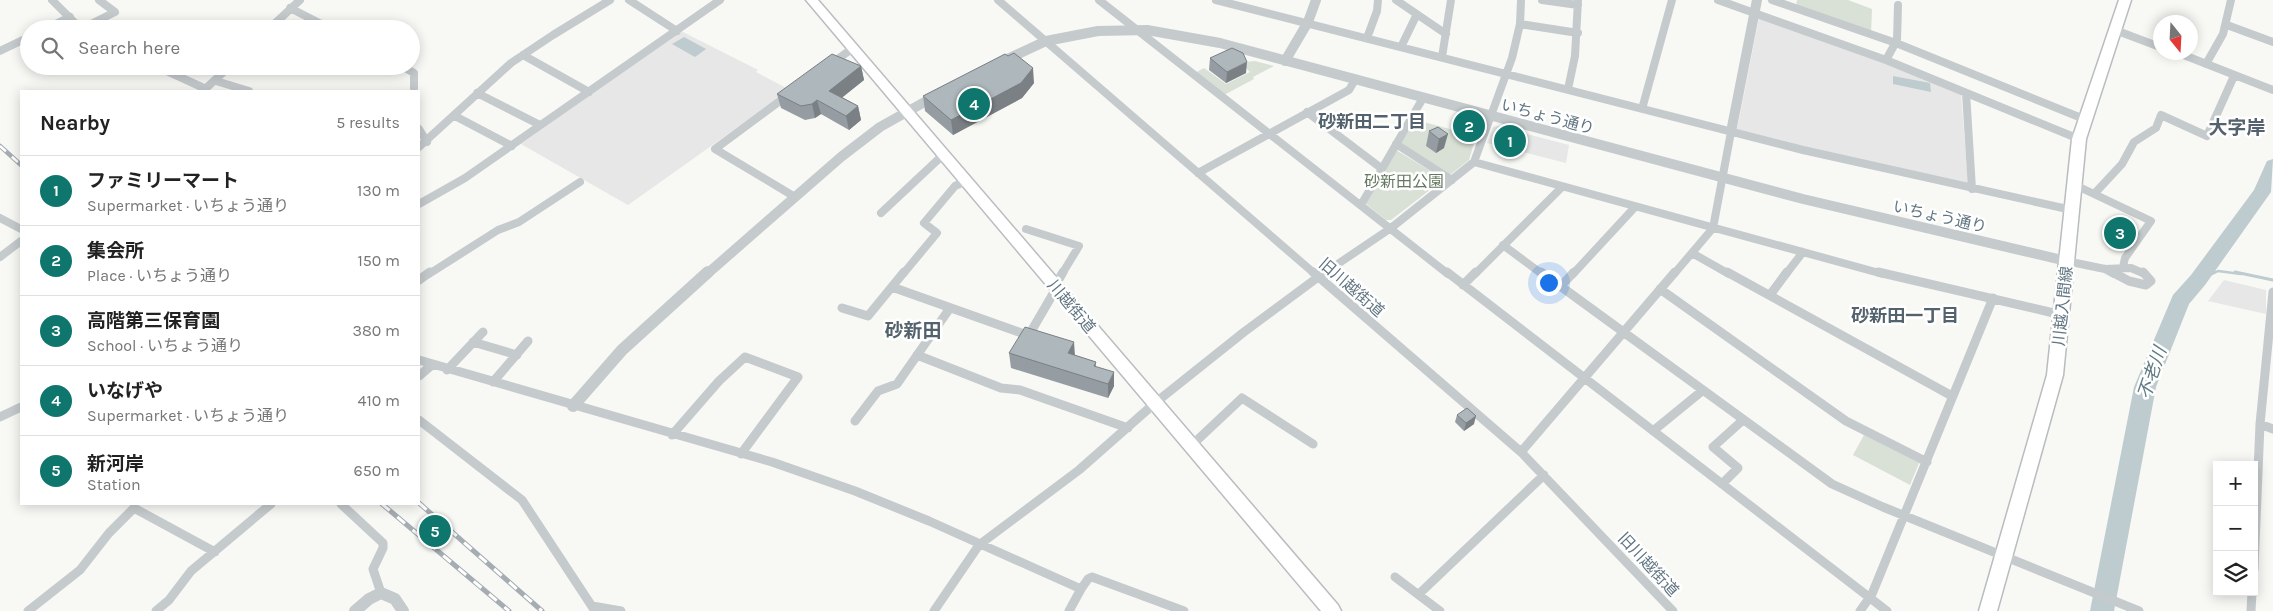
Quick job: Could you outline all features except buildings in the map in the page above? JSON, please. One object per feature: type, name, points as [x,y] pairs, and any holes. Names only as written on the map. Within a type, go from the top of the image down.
[{"type":"main road","name":"川越街道","points":[[812,0],[1332,611]]},
{"type":"main road","name":"川越入間線","points":[[1988,611],[2055,375],[2079,139],[2084,119],[2125,0]]},
{"type":"street","points":[[52,0],[73,20]]},
{"type":"street","points":[[99,0],[115,12],[99,20]]},
{"type":"street","points":[[278,20],[300,0]]},
{"type":"street","points":[[420,146],[455,116],[477,93],[523,54],[610,0]]},
{"type":"street","points":[[629,0],[676,30]]},
{"type":"street","points":[[420,203],[465,178],[720,0]]},
{"type":"street","name":"旧川越街道","points":[[998,0],[1521,452],[1673,611]]},
{"type":"street","points":[[1098,0],[1869,600],[1887,611]]},
{"type":"street","points":[[1216,0],[1308,22],[1731,132],[1972,189],[2072,210]]},
{"type":"street","points":[[1249,8],[1252,0]]},
{"type":"street","points":[[1285,61],[1308,22],[1316,0]]},
{"type":"street","points":[[1367,38],[1377,12],[1378,0]]},
{"type":"street","points":[[1396,0],[1446,34]]},
{"type":"street","points":[[1442,57],[1451,0]]},
{"type":"street","points":[[934,611],[979,545],[1079,470],[1155,404],[1244,332],[1318,277],[1391,228],[1474,162],[1512,58],[1520,24],[1520,0]]},
{"type":"street","points":[[1542,0],[1578,2],[1576,65],[1568,89]]},
{"type":"street","points":[[1642,109],[1672,0]]},
{"type":"street","points":[[1718,0],[1886,60],[2079,139]]},
{"type":"street","points":[[1521,452],[1713,228],[1757,0]]},
{"type":"street","points":[[1772,0],[1896,43],[2084,119]]},
{"type":"street","points":[[2206,64],[2221,41],[2227,25],[2231,0]]},
{"type":"street","points":[[1886,60],[1896,43],[1898,5]]},
{"type":"street","points":[[290,8],[313,20]]},
{"type":"street","points":[[1401,47],[1417,14]]},
{"type":"street","points":[[62,20],[70,16]]},
{"type":"street","points":[[1520,24],[1578,33]]},
{"type":"street","points":[[2227,25],[2273,42]]},
{"type":"street","name":"いちょう通り","points":[[993,66],[1046,41],[1089,32],[1135,29],[1186,36],[1722,178],[1889,220],[2066,261],[2105,269],[2123,268],[2144,273],[2151,281],[2146,285],[2132,283],[2105,269]]},
{"type":"street","points":[[2115,30],[2153,44]]},
{"type":"street","points":[[0,51],[20,41]]},
{"type":"street","points":[[824,69],[853,48]]},
{"type":"street","points":[[523,54],[588,92]]},
{"type":"street","points":[[2196,60],[2273,90]]},
{"type":"street","points":[[174,75],[205,90],[222,75]]},
{"type":"street","points":[[414,75],[414,88]]},
{"type":"street","points":[[2094,192],[2122,164],[2134,142],[2156,128],[2161,116],[2207,136],[2234,76]]},
{"type":"street","points":[[1198,173],[1348,90],[1355,80]]},
{"type":"street","points":[[216,81],[246,90]]},
{"type":"street","points":[[573,406],[602,371],[647,326],[841,157],[906,110],[949,89]]},
{"type":"street","points":[[795,91],[715,149],[795,197]]},
{"type":"street","points":[[477,93],[540,125]]},
{"type":"street","points":[[1966,93],[1972,189]]},
{"type":"street","points":[[1361,204],[1423,98]]},
{"type":"street","points":[[1307,112],[1381,168]]},
{"type":"street","points":[[455,116],[512,146]]},
{"type":"street","points":[[420,131],[427,142]]},
{"type":"street","points":[[1396,144],[1452,180]]},
{"type":"street","points":[[881,213],[944,154]]},
{"type":"street","points":[[1474,162],[1855,267],[2062,315]]},
{"type":"street","points":[[842,308],[868,316],[937,233],[924,225],[924,223],[956,186],[966,181]]},
{"type":"street","points":[[420,279],[498,230],[519,222],[580,182]]},
{"type":"street","points":[[2075,184],[2151,221],[2125,258],[2123,268]]},
{"type":"street","points":[[1463,285],[1562,187]]},
{"type":"street","points":[[1560,287],[1635,207]]},
{"type":"street","points":[[0,218],[20,228]]},
{"type":"street","points":[[892,286],[1010,330],[1030,335],[1078,246],[1026,229]]},
{"type":"street","points":[[0,256],[20,241]]},
{"type":"street","points":[[1503,244],[1832,484],[1905,516],[2139,611]]},
{"type":"street","points":[[1770,296],[1803,252]]},
{"type":"street","points":[[1692,253],[1952,396]]},
{"type":"street","points":[[1660,289],[1846,421],[1926,462]]},
{"type":"street","points":[[2255,551],[2260,424],[2273,292]]},
{"type":"street","points":[[1860,611],[1869,600],[1905,516],[1993,298]]},
{"type":"street","points":[[855,421],[878,391],[897,384],[950,308]]},
{"type":"street","points":[[447,370],[483,332]]},
{"type":"street","points":[[493,382],[528,341]]},
{"type":"street","points":[[473,342],[517,355]]},
{"type":"street","points":[[917,356],[1001,388],[1020,390],[1128,428]]},
{"type":"street","points":[[672,435],[719,381],[745,357],[798,377],[740,454]]},
{"type":"street","points":[[420,360],[447,370],[772,462],[855,491],[929,521],[1081,589]]},
{"type":"street","points":[[420,375],[433,364]]},
{"type":"street","points":[[1653,431],[1702,391]]},
{"type":"street","points":[[1192,445],[1242,398],[1313,444]]},
{"type":"street","points":[[0,417],[20,407]]},
{"type":"street","points":[[1722,484],[1738,468],[1713,447],[1743,420]]},
{"type":"street","points":[[420,421],[522,500],[594,609],[621,611]]},
{"type":"street","points":[[2260,424],[2273,429]]},
{"type":"street","points":[[1419,594],[1544,475]]},
{"type":"street","points":[[156,611],[169,600],[191,571],[270,505]]},
{"type":"street","points":[[342,505],[383,543],[383,548],[373,569],[382,594]]},
{"type":"street","points":[[28,611],[80,570],[109,533],[134,508],[214,552]]},
{"type":"street","points":[[1070,611],[1081,589],[1088,579],[1092,577],[1184,611]]},
{"type":"street","points":[[1395,577],[1440,611]]},
{"type":"street","points":[[355,611],[369,600],[382,594],[395,599],[403,611]]},
{"type":"street","points":[[2251,611],[2252,596]]},
{"type":"shaded area","points":[[1759,18],[1961,93],[1968,184],[1853,159],[1737,130]]},
{"type":"shaded area","points":[[681,31],[758,70],[756,72],[790,90],[628,205],[521,144]]},
{"type":"shaded area","points":[[684,37],[706,49],[695,57],[672,44]]},
{"type":"shaded area","points":[[1893,76],[1930,83],[1931,92],[1893,84]]},
{"type":"shaded area","points":[[1497,126],[1569,145],[1566,163],[1487,143],[1493,127]]},
{"type":"shaded area","points":[[2224,280],[2266,290],[2266,314],[2208,301]]},
{"type":"green space","points":[[1797,0],[1848,0],[1872,9],[1871,34],[1796,7]]},
{"type":"green space","points":[[1255,61],[1274,66],[1224,95],[1195,73],[1204,68],[1226,84],[1250,72],[1243,65],[1246,62]]},
{"type":"green space","points":[[1416,120],[1476,136],[1469,160],[1451,174],[1447,174],[1400,143]]},
{"type":"green space","name":"砂新田公園","points":[[1396,150],[1444,179],[1391,220],[1386,220],[1366,204]]},
{"type":"green space","points":[[1864,435],[1919,463],[1910,485],[1853,455]]},
{"type":"waterway","name":"不老川","points":[[2102,611],[2145,387],[2180,300],[2198,280],[2262,192],[2273,165]]},
{"type":"waterway","points":[[2212,274],[2218,271],[2241,274]]},
{"type":"waterway","points":[[2198,280],[2215,272]]},
{"type":"waterway","points":[[2235,272],[2273,280]]},
{"type":"railway","points":[[0,146],[20,164]]},
{"type":"railway","points":[[420,504],[542,611]]},
{"type":"railway","points":[[383,505],[509,611]]},
{"type":"place","name":"いなげや","points":[[974,104]]},
{"type":"place","name":"集会所","points":[[1469,126]]},
{"type":"place","name":"ファミリーマート","points":[[1510,141]]},
{"type":"place","name":"高階第三保育園","points":[[2120,233]]},
{"type":"place","name":"新河岸","points":[[435,531]]},
{"type":"district","name":"砂新田二丁目","points":[[1372,122]]},
{"type":"district","name":"大字岸","points":[[2237,127]]},
{"type":"district","name":"砂新田一丁目","points":[[1905,316]]},
{"type":"district","name":"砂新田","points":[[913,330]]}]
